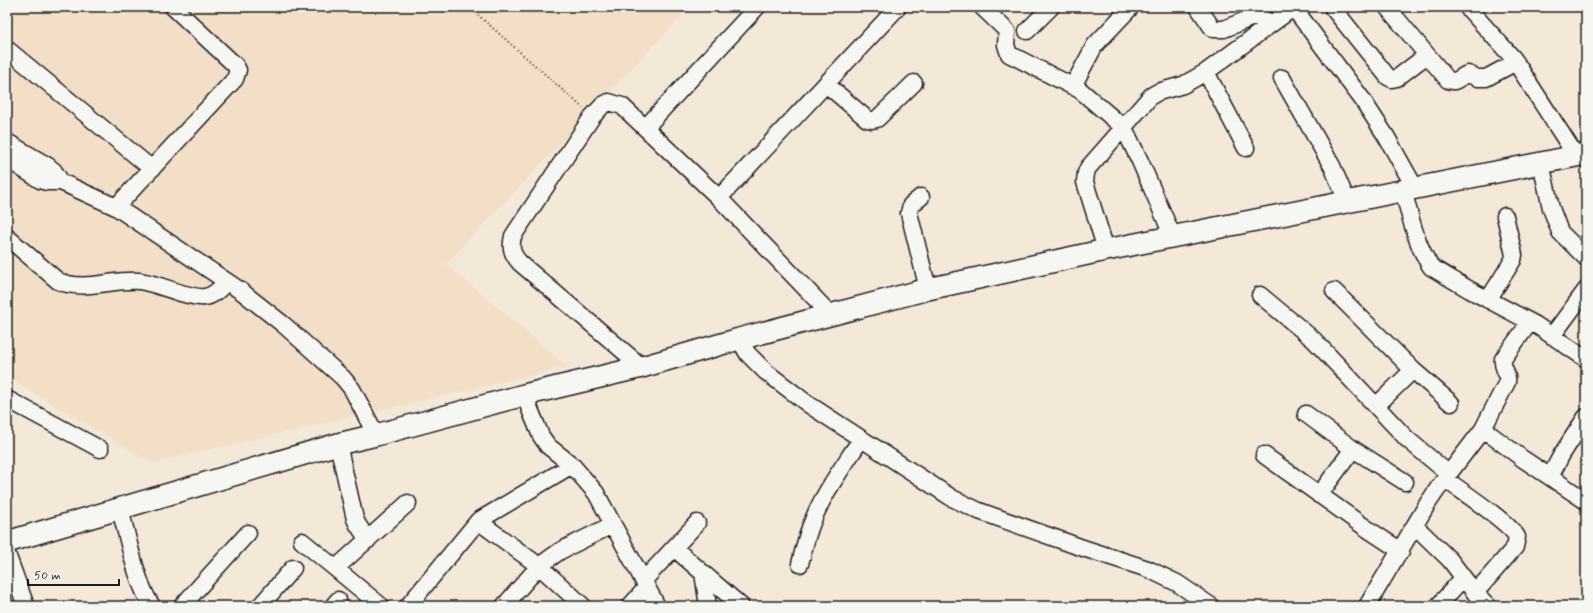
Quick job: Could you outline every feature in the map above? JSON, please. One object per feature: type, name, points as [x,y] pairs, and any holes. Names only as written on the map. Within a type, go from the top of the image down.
[{"type":"main road","points":[[7,542],[338,444],[524,395],[642,367],[739,339],[928,289],[1106,250],[1581,155]]},
{"type":"street","points":[[116,207],[235,79],[238,70],[235,65],[173,7]]},
{"type":"street","points":[[645,128],[757,7]]},
{"type":"street","points":[[719,198],[898,7]]},
{"type":"street","points":[[982,7],[1007,31],[1006,45],[1009,54],[1080,90],[1124,128],[1173,237]]},
{"type":"street","points":[[1027,31],[1051,7]]},
{"type":"street","points":[[1073,86],[1095,45],[1131,7]]},
{"type":"street","points":[[1198,7],[1213,29],[1224,29],[1253,17],[1258,17],[1272,22]]},
{"type":"street","points":[[1332,7],[1388,77],[1392,79],[1397,78],[1427,55]]},
{"type":"street","points":[[1387,7],[1448,80],[1456,81],[1468,74],[1478,78],[1486,78],[1516,62]]},
{"type":"street","points":[[1467,7],[1516,62],[1581,155]]},
{"type":"street","points":[[1106,250],[1085,178],[1088,168],[1152,96],[1158,92],[1184,85],[1206,72],[1293,8],[1362,99],[1386,136],[1409,189],[1415,231],[1430,267],[1530,322],[1586,359]]},
{"type":"street","points":[[7,49],[152,169]]},
{"type":"street","points":[[1206,72],[1246,148]]},
{"type":"street","points":[[1282,78],[1332,166],[1347,201]]},
{"type":"street","points":[[826,84],[867,119],[872,120],[877,119],[914,83]]},
{"type":"street","points":[[642,367],[520,263],[513,255],[511,245],[513,236],[592,117],[603,105],[609,102],[615,102],[622,106],[719,198],[831,315]]},
{"type":"street","points":[[7,142],[48,166],[54,171],[61,182]]},
{"type":"street","points":[[7,159],[40,180],[47,182],[61,182],[116,207],[242,291],[343,378],[352,389],[376,435]]},
{"type":"street","points":[[1541,163],[1551,208],[1560,232],[1586,258]]},
{"type":"street","points":[[922,197],[911,204],[909,213],[928,289]]},
{"type":"street","points":[[1488,300],[1513,260],[1514,254],[1505,216]]},
{"type":"street","points":[[7,237],[58,281],[67,284],[82,286],[140,281],[200,298],[212,295],[227,282]]},
{"type":"street","points":[[1552,336],[1586,290]]},
{"type":"street","points":[[1334,291],[1413,370],[1451,403]]},
{"type":"street","points":[[1260,295],[1314,340],[1407,438],[1447,477],[1512,530],[1517,538],[1515,547],[1475,593]]},
{"type":"street","points":[[1368,606],[1428,503],[1484,429],[1507,382],[1508,376],[1502,364],[1503,359],[1530,322]]},
{"type":"street","points":[[739,339],[748,354],[766,372],[808,404],[964,504],[1080,547],[1148,569],[1212,606]]},
{"type":"street","points":[[1377,406],[1413,370]]},
{"type":"street","points":[[524,395],[544,441],[552,450],[572,465],[596,493],[657,606]]},
{"type":"street","points":[[7,399],[100,449]]},
{"type":"street","points":[[1306,414],[1353,449],[1405,482]]},
{"type":"street","points":[[1550,477],[1562,454],[1586,417]]},
{"type":"street","points":[[1484,429],[1523,459],[1586,501]]},
{"type":"street","points":[[800,564],[810,528],[826,493],[861,439]]},
{"type":"street","points":[[338,444],[355,519],[368,540]]},
{"type":"street","points":[[1319,495],[1353,449]]},
{"type":"street","points":[[1264,456],[1401,551]]},
{"type":"street","points":[[408,606],[478,521],[572,465]]},
{"type":"street","points":[[336,568],[408,503]]},
{"type":"street","points":[[120,509],[140,584],[145,597],[152,606]]},
{"type":"street","points":[[478,521],[539,566],[583,606]]},
{"type":"street","points":[[630,606],[645,584],[674,548],[697,523]]},
{"type":"street","points":[[504,606],[539,566],[560,551],[612,525]]},
{"type":"street","points":[[1415,526],[1450,560],[1475,593],[1488,606]]},
{"type":"street","points":[[182,606],[248,534]]},
{"type":"street","points":[[302,541],[381,606]]},
{"type":"street","points":[[674,548],[741,606]]},
{"type":"street","points":[[7,554],[26,606]]},
{"type":"street","points":[[260,606],[293,568]]},
{"type":"street","points":[[702,573],[708,606]]},
{"type":"street","points":[[1438,606],[1463,578]]},
{"type":"path","points":[[469,7],[592,117]]},
{"type":"shaded area","points":[[7,7],[690,7],[446,264],[568,367],[152,463],[7,377]]}]
